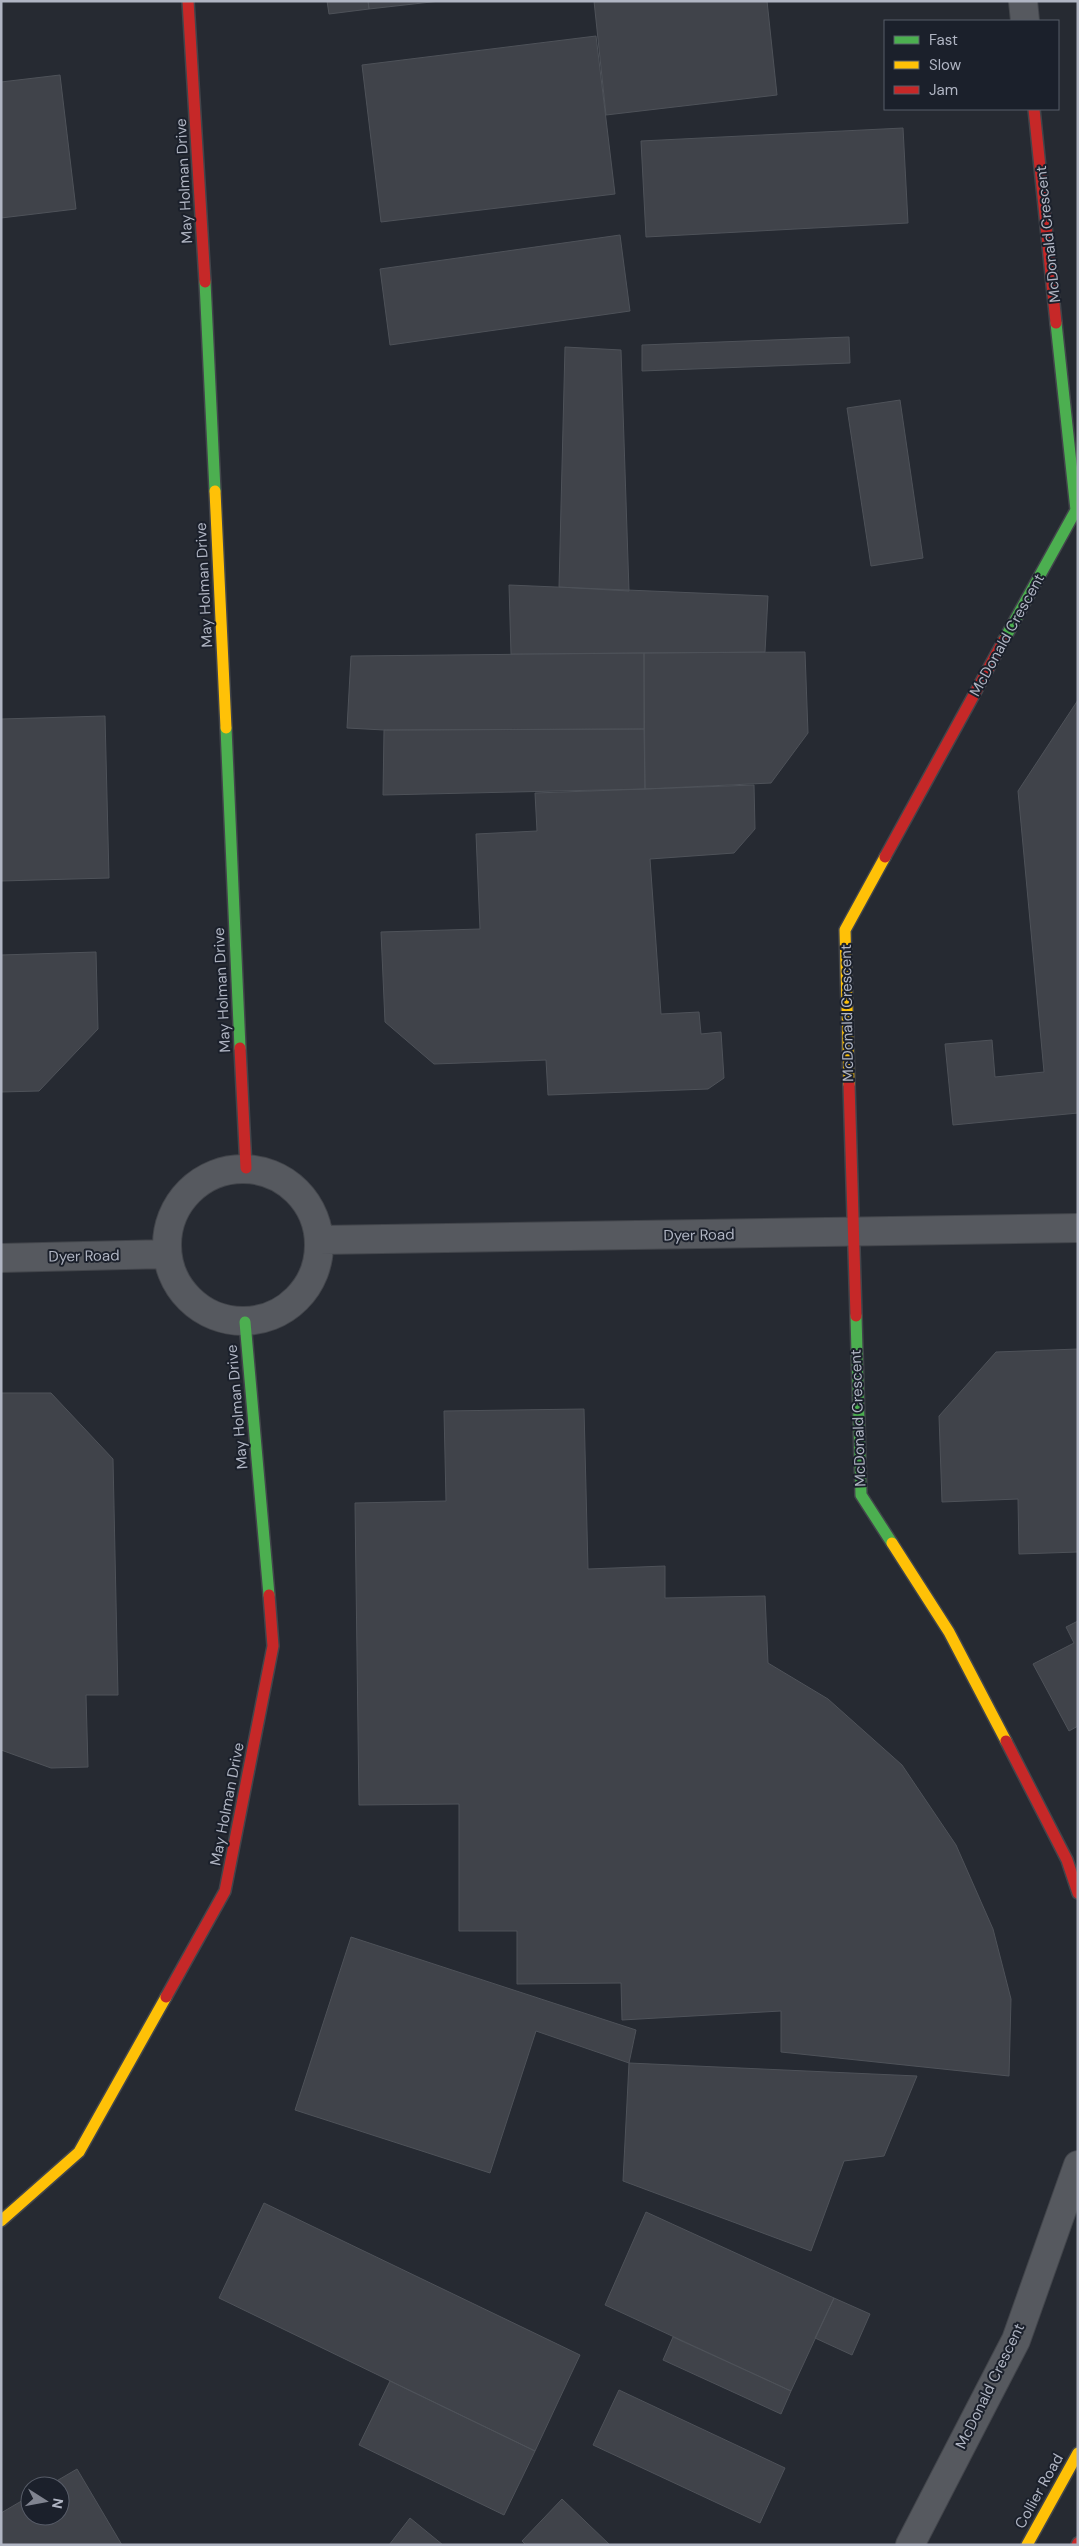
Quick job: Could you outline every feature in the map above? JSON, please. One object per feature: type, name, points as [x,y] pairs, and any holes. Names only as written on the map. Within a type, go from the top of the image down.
[{"type":"street","name":"May Holman Drive","points":[[188,1],[202,216],[246,1168]]},
{"type":"street","points":[[1023,1],[1025,20]]},
{"type":"street","name":"McDonald Crescent","points":[[1034,110],[1076,510],[845,930],[852,1233],[861,1495],[949,1632],[1066,1860],[1078,1893]]},
{"type":"street","points":[[246,1168],[273,1174],[296,1190],[312,1212],[320,1240],[317,1264],[307,1287],[291,1305],[269,1318],[245,1322],[217,1318],[192,1303],[175,1281],[167,1254],[168,1228],[179,1203],[196,1184],[220,1172],[246,1168]]},
{"type":"street","name":"Dyer Road","points":[[320,1240],[1078,1228]]},
{"type":"street","name":"Dyer Road","points":[[1,1258],[167,1254]]},
{"type":"street","name":"May Holman Drive","points":[[1,2221],[79,2152],[225,1890],[273,1646],[245,1322]]},
{"type":"street","name":"McDonald Crescent","points":[[910,2545],[1016,2340],[1078,2165]]},
{"type":"street","name":"Collier Road","points":[[1027,2545],[1078,2452]]},
{"type":"building","points":[[327,1],[368,1],[369,9],[329,14]]},
{"type":"building","points":[[368,1],[440,1],[369,9]]},
{"type":"building","points":[[594,1],[767,1],[777,95],[606,115]]},
{"type":"building","points":[[596,36],[615,194],[381,222],[362,65]]},
{"type":"building","points":[[60,75],[76,209],[1,218],[1,82]]},
{"type":"building","points":[[903,128],[908,223],[646,237],[641,141]]},
{"type":"building","points":[[620,235],[630,311],[390,345],[380,269]]},
{"type":"building","points":[[849,337],[850,363],[642,371],[642,345]]},
{"type":"building","points":[[565,347],[621,350],[629,591],[559,587]]},
{"type":"building","points":[[900,400],[923,558],[871,566],[847,408]]},
{"type":"building","points":[[509,585],[768,596],[765,652],[511,654]]},
{"type":"building","points":[[805,652],[808,733],[771,783],[645,789],[644,653]]},
{"type":"building","points":[[644,653],[644,729],[384,730],[347,728],[351,656]]},
{"type":"building","points":[[1078,700],[1078,1113],[953,1125],[945,1044],[992,1040],[995,1077],[1044,1072],[1018,791]]},
{"type":"building","points":[[105,716],[109,878],[1,881],[1,719]]},
{"type":"building","points":[[644,729],[645,789],[383,795],[384,730]]},
{"type":"building","points":[[754,785],[755,829],[734,853],[650,859],[661,1014],[699,1012],[701,1034],[721,1032],[724,1078],[708,1089],[548,1095],[546,1060],[434,1064],[385,1022],[381,932],[480,929],[476,834],[537,831],[535,793]]},
{"type":"building","points":[[96,952],[98,1029],[39,1091],[1,1092],[1,955]]},
{"type":"building","points":[[1078,1349],[1078,1552],[1019,1554],[1018,1499],[942,1502],[939,1416],[996,1352]]},
{"type":"building","points":[[1,1393],[51,1393],[113,1459],[118,1695],[86,1695],[88,1767],[51,1768],[1,1750]]},
{"type":"building","points":[[584,1409],[588,1569],[665,1566],[665,1598],[765,1596],[768,1663],[828,1699],[902,1765],[956,1845],[993,1929],[1011,1999],[1009,2076],[781,2052],[781,2011],[622,2020],[621,1983],[517,1984],[517,1931],[459,1931],[459,1804],[359,1805],[355,1503],[446,1501],[444,1411]]},
{"type":"building","points":[[1078,1621],[1078,1726],[1069,1731],[1033,1664],[1074,1643],[1066,1627]]},
{"type":"building","points":[[351,1937],[636,2030],[629,2063],[536,2031],[490,2173],[295,2110]]},
{"type":"building","points":[[629,2063],[917,2076],[884,2156],[844,2161],[811,2251],[623,2181]]},
{"type":"building","points":[[264,2203],[580,2355],[535,2451],[219,2298]]},
{"type":"building","points":[[646,2212],[834,2298],[791,2391],[605,2305]]},
{"type":"building","points":[[834,2298],[870,2314],[852,2355],[815,2338]]},
{"type":"building","points":[[673,2337],[791,2391],[781,2414],[663,2360]]},
{"type":"building","points":[[390,2381],[535,2451],[504,2515],[359,2445]]},
{"type":"building","points":[[619,2390],[785,2468],[760,2523],[593,2445]]},
{"type":"building","points":[[77,2469],[122,2545],[1,2545],[1,2513],[20,2502],[20,2526],[70,2526],[70,2476],[65,2476]]},
{"type":"building","points":[[562,2499],[610,2545],[526,2545],[522,2541]]},
{"type":"building","points":[[410,2518],[443,2545],[389,2545]]},
{"type":"traffic: fast","points":[[205,282],[215,491]]},
{"type":"traffic: fast","points":[[1004,640],[1076,510],[1056,323]]},
{"type":"traffic: fast","points":[[226,728],[240,1048]]},
{"type":"traffic: fast","points":[[856,1316],[861,1495],[892,1543]]},
{"type":"traffic: fast","points":[[245,1322],[269,1595]]},
{"type":"traffic: slow","points":[[215,491],[226,728]]},
{"type":"traffic: slow","points":[[849,1084],[845,930],[885,857]]},
{"type":"traffic: slow","points":[[892,1543],[949,1632],[1006,1741]]},
{"type":"traffic: slow","points":[[1,2221],[79,2152],[166,1997]]},
{"type":"traffic: slow","points":[[1027,2545],[1078,2453]]},
{"type":"traffic: jam","points":[[188,1],[205,282]]},
{"type":"traffic: jam","points":[[1034,110],[1056,323]]},
{"type":"traffic: jam","points":[[885,857],[1004,640]]},
{"type":"traffic: jam","points":[[240,1048],[246,1168]]},
{"type":"traffic: jam","points":[[849,1084],[856,1316]]},
{"type":"traffic: jam","points":[[166,1997],[225,1891],[273,1646],[269,1595]]},
{"type":"traffic: jam","points":[[1006,1741],[1067,1860],[1078,1893]]}]
